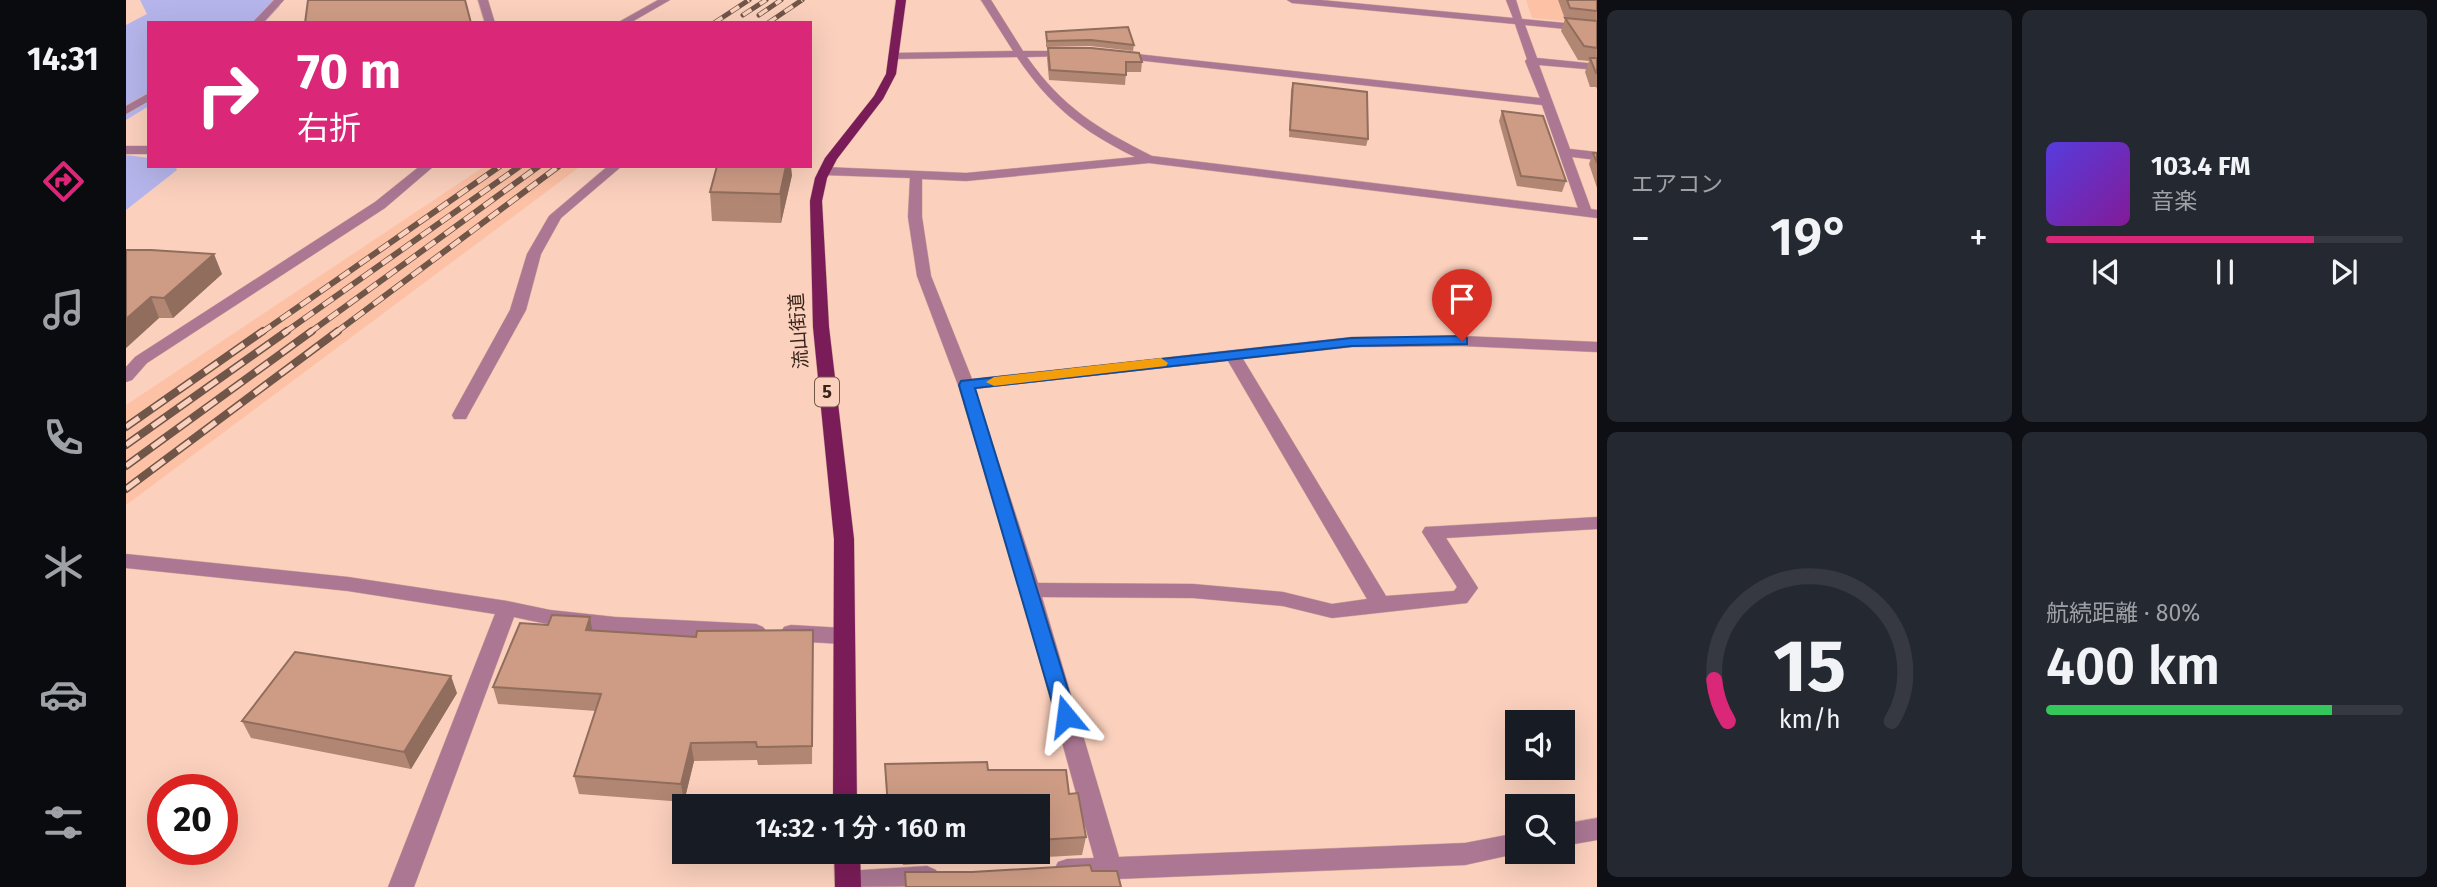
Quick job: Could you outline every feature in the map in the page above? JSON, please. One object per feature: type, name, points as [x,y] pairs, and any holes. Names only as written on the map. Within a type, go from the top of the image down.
[{"type":"main road","name":"流山街道","points":[[845,794],[844,539],[823,352],[816,201],[820,168],[886,86],[901,0]]},
{"type":"main road","points":[[847,864],[848,885]]},
{"type":"street","points":[[259,21],[279,0]]},
{"type":"street","points":[[483,0],[489,21]]},
{"type":"street","points":[[626,21],[664,0]]},
{"type":"street","points":[[986,0],[1020,56],[1070,114],[1149,159]]},
{"type":"street","points":[[1293,0],[1597,29]]},
{"type":"street","points":[[1511,0],[1563,152],[1592,214]]},
{"type":"street","points":[[893,56],[1020,56],[1079,52]]},
{"type":"street","points":[[1104,54],[1546,102]]},
{"type":"street","points":[[1530,61],[1597,67]]},
{"type":"street","points":[[126,111],[147,97]]},
{"type":"street","points":[[126,150],[147,150]]},
{"type":"street","points":[[1563,152],[1597,156]]},
{"type":"street","points":[[820,168],[916,177],[1016,173],[1149,159],[1592,214]]},
{"type":"street","points":[[126,377],[141,360],[380,205],[426,168]]},
{"type":"street","points":[[460,415],[518,310],[534,254],[556,216],[614,168]]},
{"type":"street","points":[[916,177],[917,250],[924,276],[967,385],[1030,590],[1109,867]]},
{"type":"street","points":[[967,385],[1352,342],[1462,341],[1597,347]]},
{"type":"street","points":[[1232,354],[1380,604]]},
{"type":"street","points":[[1030,590],[1193,591],[1283,599],[1332,611],[1380,604],[1460,598],[1468,588],[1432,531],[1597,523]]},
{"type":"street","points":[[126,561],[348,584],[507,608],[550,618],[615,625],[843,636]]},
{"type":"street","points":[[401,887],[507,608]]},
{"type":"street","points":[[1575,833],[1597,829]]},
{"type":"street","points":[[1040,871],[1465,854],[1505,846]]},
{"type":"street","points":[[848,885],[958,876]]},
{"type":"shaded area","points":[[140,0],[274,0],[280,6],[266,21],[147,21],[147,107],[126,120],[126,25],[147,14]]},
{"type":"shaded area","points":[[1526,0],[1597,0],[1597,24],[1532,18]]},
{"type":"shaded area","points":[[126,155],[147,158],[147,168],[176,168],[177,170],[126,210]]},
{"type":"shaded area","points":[[482,168],[578,168],[126,505],[126,405]]},
{"type":"building","points":[[308,0],[465,0],[470,21],[305,21]]},
{"type":"building","points":[[1567,0],[1597,0],[1597,11],[1570,8]]},
{"type":"building","points":[[1565,18],[1597,21],[1597,48],[1584,46]]},
{"type":"building","points":[[1128,27],[1134,45],[1091,40],[1047,41],[1046,32]]},
{"type":"building","points":[[1048,48],[1091,48],[1139,53],[1142,62],[1126,62],[1126,75],[1050,70]]},
{"type":"building","points":[[1590,58],[1597,58],[1597,73],[1596,73]]},
{"type":"building","points":[[1293,83],[1367,92],[1368,139],[1290,130]]},
{"type":"building","points":[[1502,111],[1543,116],[1566,181],[1521,176]]},
{"type":"building","points":[[716,168],[786,168],[780,194],[710,192]]},
{"type":"building","points":[[126,250],[214,254],[164,298],[151,297],[126,319]]},
{"type":"building","points":[[552,615],[590,617],[586,630],[696,637],[697,631],[813,630],[812,746],[757,747],[756,742],[691,743],[681,784],[574,776],[601,694],[493,687],[520,623],[548,625]]},
{"type":"building","points":[[295,652],[451,676],[404,752],[242,721]]},
{"type":"building","points":[[987,762],[988,770],[1066,770],[1069,794],[1078,793],[1086,837],[1050,839],[1050,794],[887,794],[885,764]]},
{"type":"building","points":[[1090,865],[1092,871],[1117,871],[1121,887],[906,887],[905,872],[972,872]]},
{"type":"railway","points":[[717,21],[749,0]]},
{"type":"railway","points":[[743,15],[766,0]]},
{"type":"railway","points":[[759,15],[781,0]]},
{"type":"railway","points":[[771,21],[802,0]]},
{"type":"railway","points":[[261,333],[497,168]]},
{"type":"railway","points":[[284,333],[517,168]]},
{"type":"railway","points":[[309,333],[536,168]]},
{"type":"railway","points":[[335,333],[556,168]]},
{"type":"railway","points":[[126,427],[263,331]]},
{"type":"railway","points":[[126,445],[287,331]]},
{"type":"railway","points":[[126,466],[312,331]]},
{"type":"railway","points":[[126,489],[338,331]]},
{"type":"slow traffic","points":[[994,382],[1161,363]]},
{"type":"route","points":[[1066,716],[967,385],[1352,342],[1462,341]]}]
